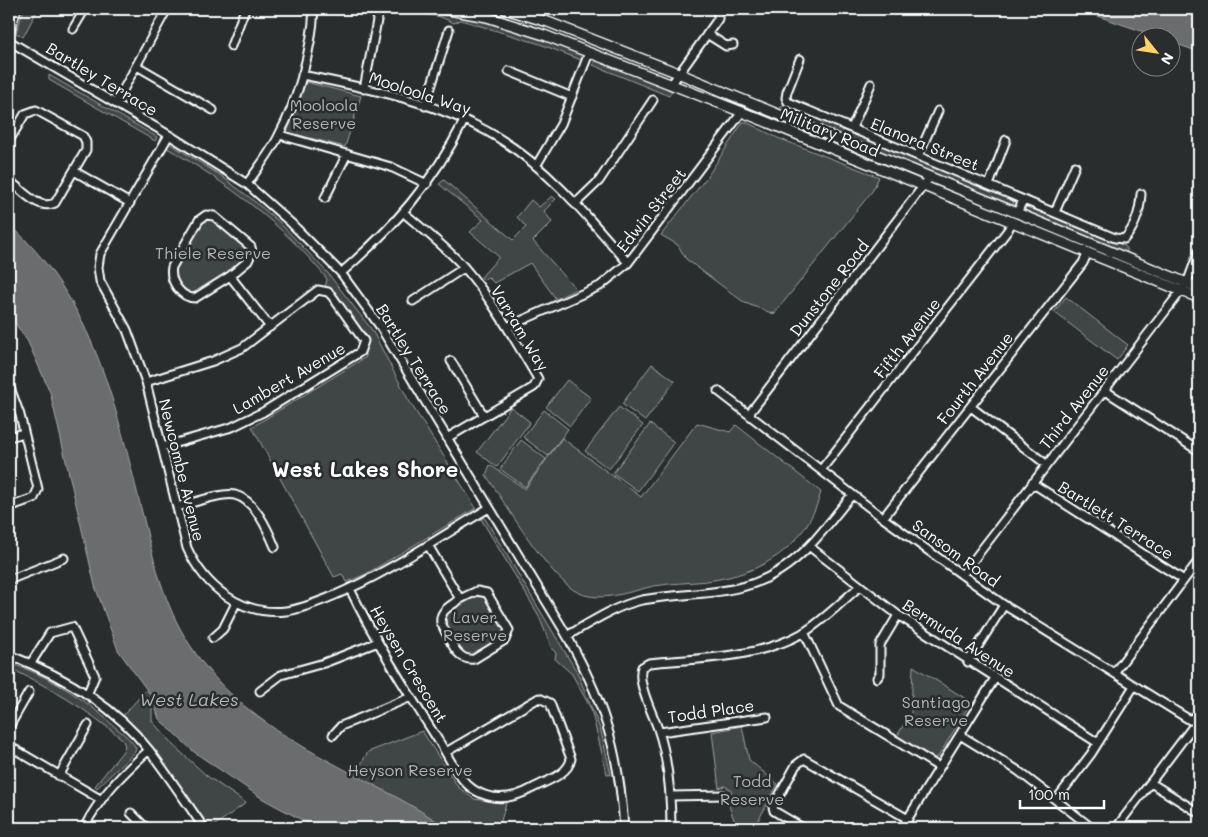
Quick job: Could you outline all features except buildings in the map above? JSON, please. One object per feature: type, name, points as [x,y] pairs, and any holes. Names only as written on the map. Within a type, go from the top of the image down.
[{"type":"main road","points":[[9,32],[16,9]]},
{"type":"main road","name":"Military Road","points":[[444,9],[488,13],[589,54],[742,112],[1199,298]]},
{"type":"main road","name":"Military Road","points":[[505,9],[548,22],[678,73],[1199,288]]},
{"type":"street","points":[[73,29],[85,9]]},
{"type":"street","points":[[116,103],[167,9]]},
{"type":"street","points":[[231,46],[245,9]]},
{"type":"street","points":[[247,184],[280,135],[302,75],[314,9]]},
{"type":"street","points":[[670,85],[718,19],[718,12]]},
{"type":"street","points":[[364,89],[378,15]]},
{"type":"street","points":[[425,106],[449,30]]},
{"type":"street","points":[[707,34],[726,46],[734,45]]},
{"type":"street","name":"Bartley Terrace","points":[[9,41],[169,134],[247,184],[291,222],[341,273],[378,325],[567,636],[591,680],[606,722],[618,765],[624,828]]},
{"type":"street","points":[[536,166],[561,124],[589,54]]},
{"type":"street","name":"Elanora Street","points":[[800,59],[787,92],[786,98],[788,102],[1115,238],[1124,239],[1130,234],[1140,207],[1141,194]]},
{"type":"street","points":[[137,66],[213,110]]},
{"type":"street","points":[[509,71],[572,97]]},
{"type":"street","name":"Mooloola Way","points":[[302,75],[364,89],[425,106],[464,121],[498,138],[536,166],[575,204],[628,263]]},
{"type":"street","points":[[852,128],[871,84]]},
{"type":"street","points":[[575,204],[599,181],[649,110],[653,100]]},
{"type":"street","points":[[9,142],[25,114],[36,110],[83,136],[86,142],[86,150],[74,171],[55,203],[49,206],[41,205],[9,180]]},
{"type":"street","points":[[918,156],[938,111]]},
{"type":"street","name":"Edwin Street","points":[[507,327],[594,289],[628,263],[742,112]]},
{"type":"street","points":[[811,128],[816,114]]},
{"type":"street","points":[[341,273],[377,242],[404,213],[427,184],[447,153],[464,121]]},
{"type":"street","name":"Newcombe Avenue","points":[[169,134],[100,254],[98,268],[100,281],[138,355],[187,548],[196,568],[219,592],[236,603],[255,609],[285,611],[311,605],[350,589],[489,508]]},
{"type":"street","points":[[280,135],[391,167],[427,184]]},
{"type":"street","points":[[989,185],[1006,140]]},
{"type":"street","points":[[325,198],[347,154]]},
{"type":"street","points":[[1055,212],[1075,166]]},
{"type":"street","points":[[74,171],[130,203]]},
{"type":"street","name":"Dunstone Road","points":[[749,414],[930,177]]},
{"type":"street","points":[[1017,213],[1023,200]]},
{"type":"street","name":"Varram Way","points":[[404,213],[440,243],[464,268],[507,327],[538,379],[537,383],[447,438]]},
{"type":"street","points":[[214,216],[251,247],[252,252],[248,262],[230,276],[194,298],[188,298],[180,292],[172,275],[172,267],[202,217],[214,216]]},
{"type":"street","name":"Fifth Avenue","points":[[821,470],[1008,230],[1012,222]]},
{"type":"street","name":"Third Avenue","points":[[962,575],[1181,291],[1199,251]]},
{"type":"street","name":"Fourth Avenue","points":[[883,518],[1083,263],[1087,254]]},
{"type":"street","points":[[413,301],[464,268]]},
{"type":"street","points":[[230,276],[270,327]]},
{"type":"street","name":"Lambert Avenue","points":[[146,382],[213,362],[242,348],[318,290],[323,290],[332,296],[364,341],[360,352],[263,412],[232,427],[162,447]]},
{"type":"street","points":[[451,361],[484,416]]},
{"type":"street","points":[[9,385],[20,415],[38,489],[34,498],[9,507]]},
{"type":"street","points":[[1104,390],[1199,450]]},
{"type":"street","name":"Sansom Road","points":[[718,391],[852,495],[1004,605],[1190,720]]},
{"type":"street","points":[[970,407],[1046,464]]},
{"type":"street","points":[[9,437],[24,433]]},
{"type":"street","name":"Bartlett Terrace","points":[[1032,483],[1184,580]]},
{"type":"street","points":[[177,507],[225,495],[240,497],[250,505],[269,531],[275,547]]},
{"type":"street","points":[[567,636],[611,611],[628,604],[661,598],[718,592],[754,583],[777,572],[810,547],[852,495]]},
{"type":"street","points":[[428,545],[460,599]]},
{"type":"street","name":"Bermuda Avenue","points":[[810,547],[859,587],[898,615],[968,662],[1098,743]]},
{"type":"street","points":[[9,580],[64,558]]},
{"type":"street","points":[[1114,673],[1199,560]]},
{"type":"street","points":[[671,828],[671,796],[660,732],[640,679],[640,673],[644,665],[760,650],[804,632],[859,587]]},
{"type":"street","name":"Heysen Crescent","points":[[350,589],[378,642],[411,697],[446,752],[468,785],[482,794],[502,798],[522,794],[565,771],[571,759],[550,703],[539,698],[446,752]]},
{"type":"street","points":[[477,591],[487,593],[509,630],[505,640],[474,659],[469,660],[460,656],[440,619],[444,610],[460,599],[477,591]]},
{"type":"street","points":[[213,638],[223,629],[236,603]]},
{"type":"street","points":[[968,662],[1004,605]]},
{"type":"street","points":[[877,678],[880,674],[880,645],[898,615]]},
{"type":"street","points":[[31,664],[50,633],[72,627],[95,676],[87,695]]},
{"type":"street","points":[[804,632],[839,706],[939,767]]},
{"type":"street","points":[[260,691],[281,676],[324,663],[378,642]]},
{"type":"street","points":[[9,655],[31,664],[87,695],[119,720],[149,750],[204,828]]},
{"type":"street","points":[[902,828],[995,678]]},
{"type":"street","points":[[1056,800],[1098,743],[1134,686]]},
{"type":"street","points":[[9,727],[29,692]]},
{"type":"street","points":[[333,735],[341,726],[411,697]]},
{"type":"street","name":"Todd Place","points":[[660,732],[767,717]]},
{"type":"street","points":[[1116,828],[1195,729],[1190,720],[1194,717],[1199,718]]},
{"type":"street","points":[[60,776],[88,725]]},
{"type":"street","points":[[960,735],[1017,770],[1092,828]]},
{"type":"street","points":[[9,746],[100,799]]},
{"type":"street","points":[[84,828],[100,799],[112,783],[149,750]]},
{"type":"street","points":[[803,828],[774,812],[772,807],[796,765],[804,759],[908,819]]},
{"type":"street","points":[[1151,783],[1199,813]]},
{"type":"street","points":[[671,796],[724,795]]},
{"type":"street","points":[[131,813],[146,828]]},
{"type":"green space","points":[[24,9],[38,9],[23,37],[16,33]]},
{"type":"green space","points":[[398,9],[447,13],[493,22],[584,54],[581,60],[540,44],[461,20],[454,23],[441,17]]},
{"type":"green space","points":[[596,59],[672,90],[669,96],[593,65]]},
{"type":"green space","points":[[49,75],[157,137],[155,141],[49,80]]},
{"type":"green space","name":"Mooloola Reserve","points":[[306,82],[361,96],[345,147],[287,132]]},
{"type":"green space","points":[[785,105],[809,115],[811,119],[807,122],[778,109]]},
{"type":"green space","points":[[743,122],[778,138],[879,177],[873,190],[774,314],[745,303],[686,259],[678,245],[661,235],[707,177]]},
{"type":"green space","points":[[824,122],[1012,199],[1014,204],[1010,205],[823,129],[822,125]]},
{"type":"green space","points":[[169,143],[220,175],[249,197],[277,220],[327,272],[372,330],[408,399],[476,508],[366,574],[347,582],[342,574],[334,577],[252,427],[366,357],[364,353],[367,338],[335,295],[325,288],[327,279],[292,241],[232,190],[167,148]]},
{"type":"green space","points":[[444,180],[513,240],[526,227],[517,217],[531,200],[539,207],[552,196],[556,199],[544,211],[552,222],[533,241],[576,289],[556,299],[530,263],[494,283],[488,277],[483,280],[481,277],[499,257],[470,232],[483,220],[439,184]]},
{"type":"green space","points":[[1029,206],[1125,246],[1128,254],[1027,212],[1025,208]]},
{"type":"green space","name":"Thiele Reserve","points":[[204,218],[212,218],[249,248],[248,258],[213,285],[192,296],[179,284],[175,276],[174,267]]},
{"type":"green space","points":[[1066,297],[1128,345],[1117,360],[1054,312]]},
{"type":"green space","points":[[652,364],[675,381],[645,421],[622,404]]},
{"type":"green space","points":[[567,380],[591,398],[570,426],[546,407]]},
{"type":"green space","points":[[511,407],[530,422],[497,467],[477,452]]},
{"type":"green space","points":[[619,407],[643,425],[609,469],[585,451]]},
{"type":"green space","points":[[544,410],[568,429],[548,456],[523,437]]},
{"type":"green space","points":[[697,423],[730,432],[736,425],[821,492],[805,528],[793,542],[779,554],[746,572],[707,581],[667,584],[607,596],[597,597],[579,593],[567,585],[542,557],[486,475],[490,465],[525,489],[562,438],[641,497]]},
{"type":"green space","points":[[650,424],[674,442],[638,491],[613,473]]},
{"type":"green space","points":[[521,440],[546,459],[525,487],[500,469]]},
{"type":"green space","points":[[484,517],[577,672],[601,731],[611,775],[607,774],[591,709],[572,674],[555,659],[556,653],[552,649],[538,614],[481,519]]},
{"type":"green space","name":"Laver Reserve","points":[[479,594],[485,596],[505,628],[505,634],[502,639],[473,655],[463,653],[446,624],[447,614]]},
{"type":"green space","points":[[9,663],[38,674],[78,697],[129,739],[136,748],[135,752],[97,788],[95,786],[123,751],[125,745],[121,738],[67,699],[9,668]]},
{"type":"green space","name":"Santiago Reserve","points":[[913,666],[971,702],[938,757],[934,758],[897,736],[911,713]]},
{"type":"green space","points":[[147,689],[152,697],[152,721],[174,746],[207,776],[246,803],[211,828],[204,828],[149,750],[119,720]]},
{"type":"green space","name":"Todd Reserve","points":[[742,726],[749,760],[778,784],[754,828],[737,828],[728,803],[732,797],[731,790],[725,786],[719,788],[712,732]]},
{"type":"green space","name":"Heyson Reserve","points":[[422,731],[458,787],[474,799],[506,803],[499,828],[447,828],[354,776],[368,752]]},
{"type":"water","points":[[1077,9],[1199,9],[1199,52],[1180,45],[1180,28],[1133,28]]},
{"type":"water","name":"West Lakes","points":[[9,224],[38,254],[62,287],[82,322],[98,358],[123,436],[161,583],[173,615],[190,645],[215,678],[244,706],[275,729],[308,750],[413,807],[447,828],[315,827],[263,799],[194,752],[159,719],[152,697],[118,650],[95,586],[50,392],[28,342],[9,314]]},
{"type":"district","name":"West Lakes Shore","points":[[365,470]]}]
